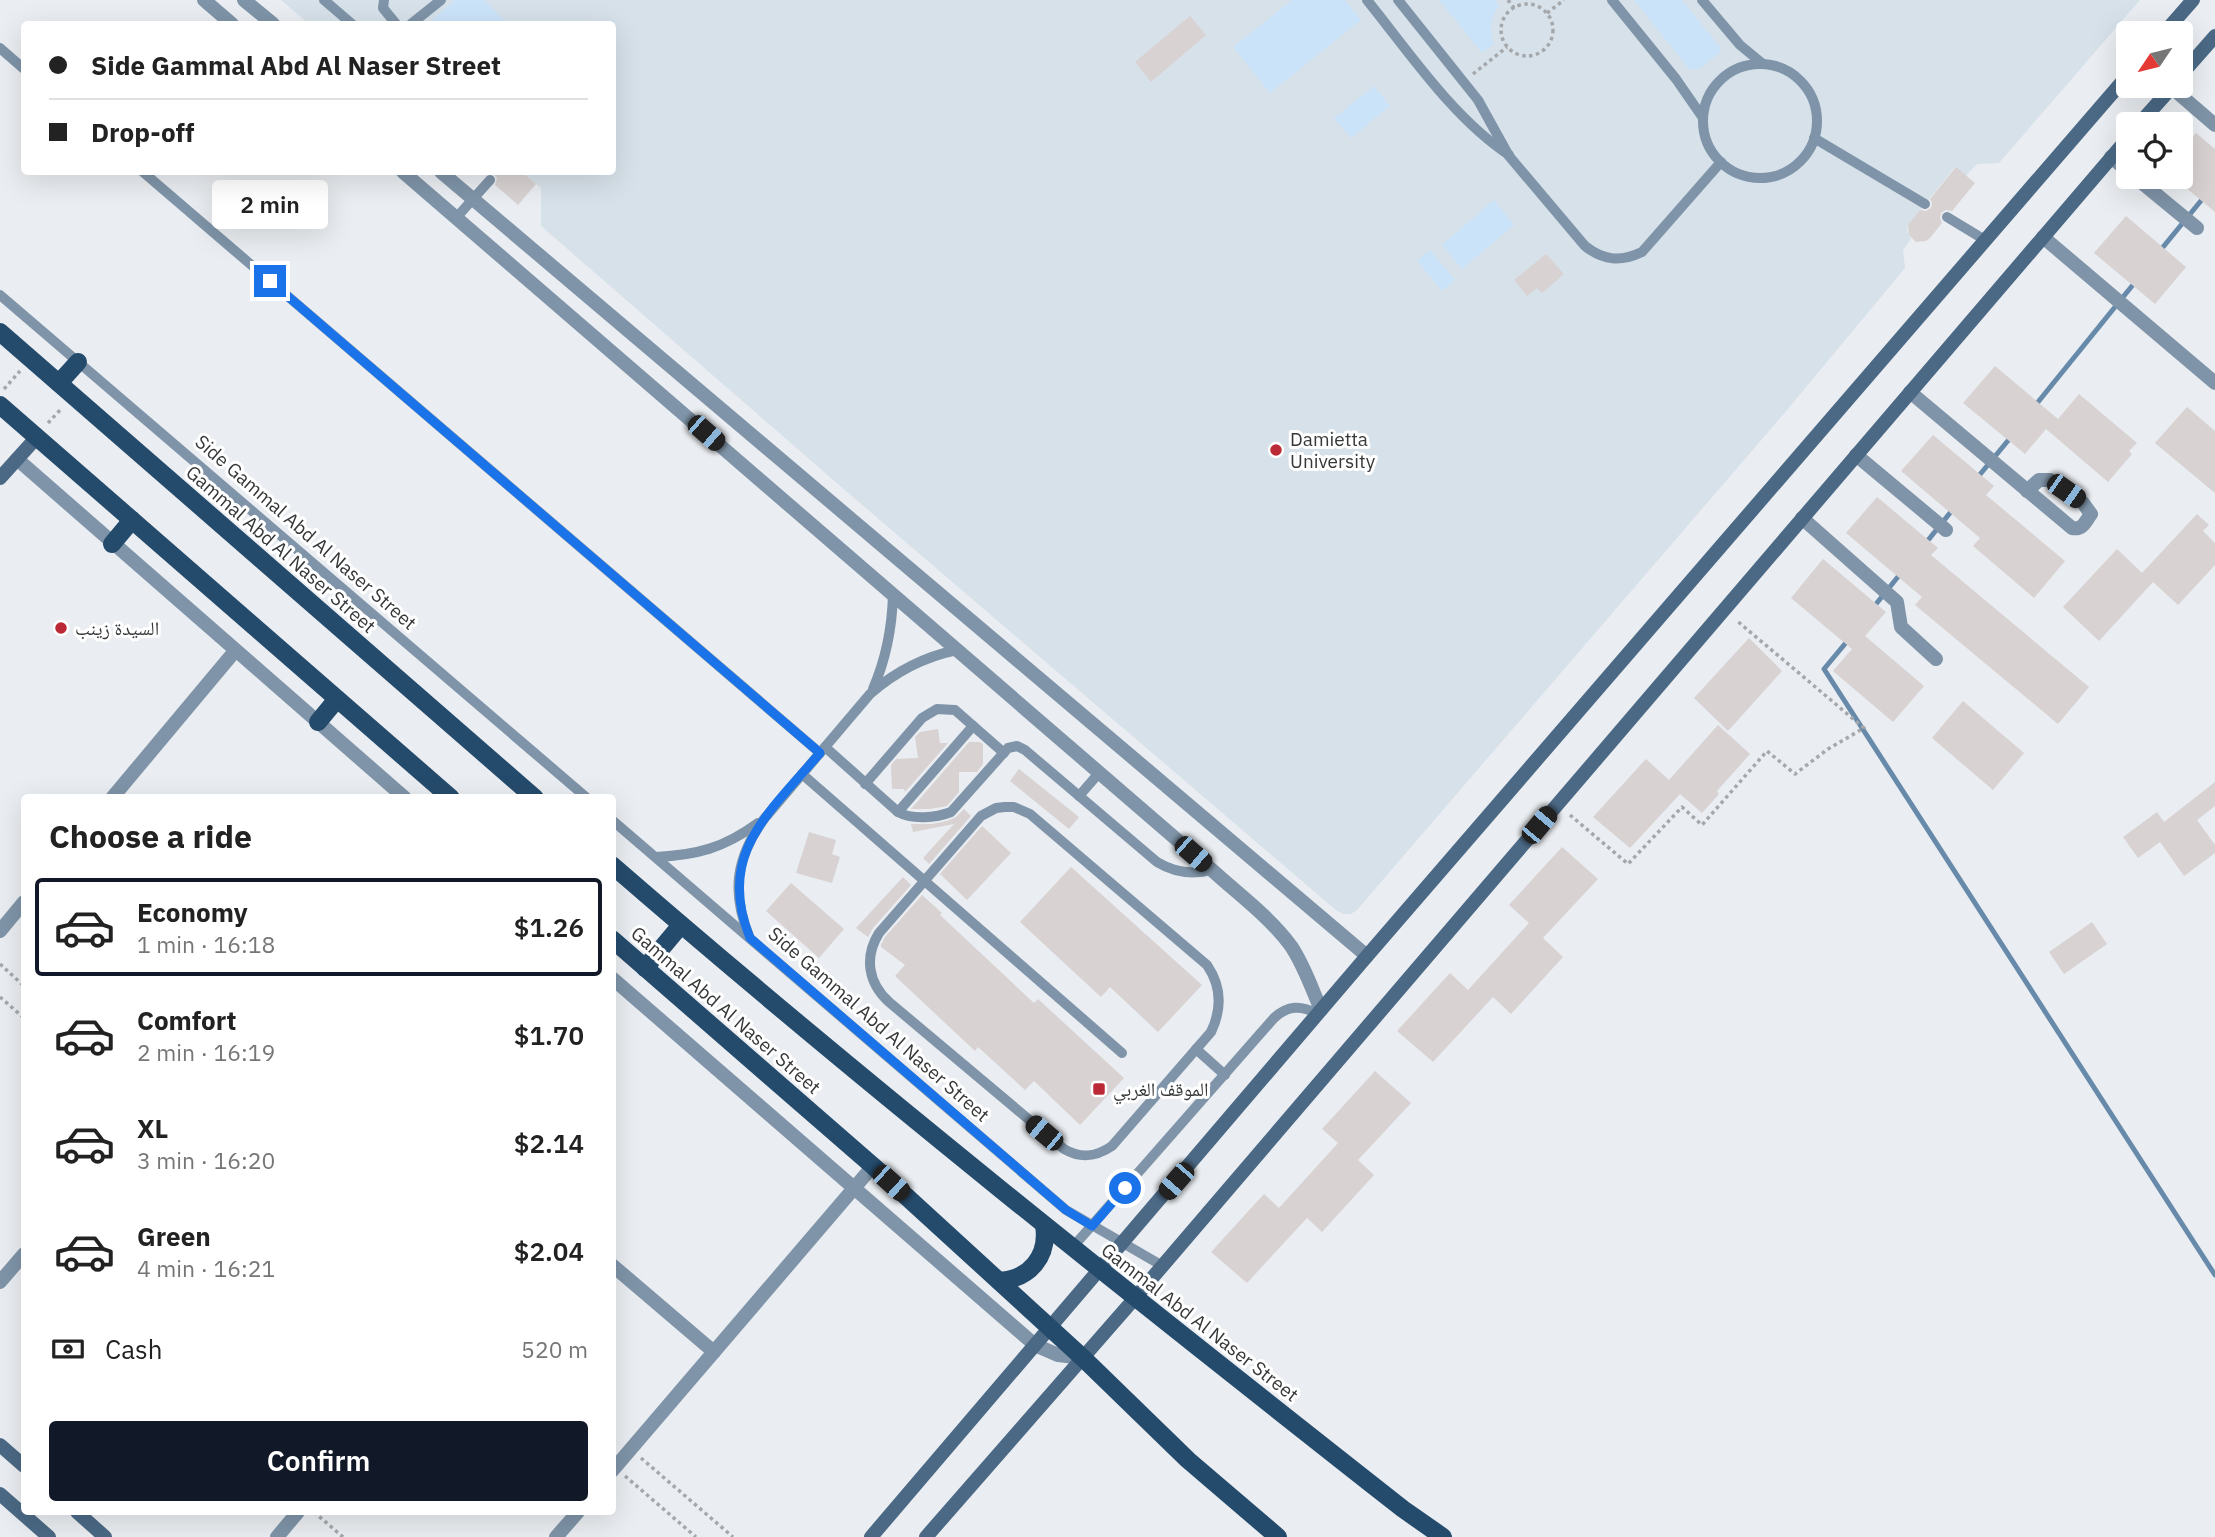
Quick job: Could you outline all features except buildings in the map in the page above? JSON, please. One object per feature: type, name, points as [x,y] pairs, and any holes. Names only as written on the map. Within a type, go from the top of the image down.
[{"type":"main road","points":[[2175,21],[2193,0]]},
{"type":"main road","points":[[2193,62],[2215,36]]},
{"type":"main road","points":[[871,1537],[1367,956],[2116,89]]},
{"type":"main road","points":[[2150,112],[2162,98]]},
{"type":"main road","points":[[926,1537],[1135,1298],[2116,152]]},
{"type":"main road","name":"Gammal Abd Al Naser Street","points":[[0,332],[530,794]]},
{"type":"main road","points":[[59,383],[78,362]]},
{"type":"main road","points":[[0,405],[446,794]]},
{"type":"main road","points":[[0,478],[37,436]]},
{"type":"main road","points":[[112,544],[132,520]]},
{"type":"main road","points":[[318,722],[337,699]]},
{"type":"main road","name":"Gammal Abd Al Naser Street","points":[[616,868],[1072,1248],[1443,1537]]},
{"type":"main road","points":[[645,968],[681,925]]},
{"type":"main road","name":"Gammal Abd Al Naser Street","points":[[616,943],[873,1166],[1083,1358],[1188,1460],[1278,1537]]},
{"type":"main road","points":[[999,1281],[1017,1278],[1032,1268],[1042,1252],[1044,1225]]},
{"type":"main road","points":[[0,1445],[21,1463]]},
{"type":"main road","points":[[0,1494],[21,1512]]},
{"type":"main road","points":[[24,1515],[49,1537]]},
{"type":"main road","points":[[80,1515],[105,1537]]},
{"type":"street","points":[[204,0],[228,21]]},
{"type":"street","points":[[244,0],[268,21]]},
{"type":"street","points":[[2189,98],[2215,125]]},
{"type":"street","points":[[2112,157],[2116,160]]},
{"type":"street","points":[[406,175],[1212,870],[1278,930],[1302,967],[1319,1012]]},
{"type":"street","points":[[445,175],[1367,956]]},
{"type":"street","points":[[2150,189],[2197,228]]},
{"type":"street","points":[[2043,237],[2215,383]]},
{"type":"street","points":[[1910,392],[2027,491]]},
{"type":"street","points":[[1856,455],[1946,530]]},
{"type":"street","points":[[17,458],[400,794]]},
{"type":"street","points":[[1802,518],[1897,602],[1901,627],[1936,659]]},
{"type":"street","points":[[115,794],[235,651]]},
{"type":"street","points":[[0,931],[21,906]]},
{"type":"street","points":[[616,981],[1035,1345],[1058,1355],[1083,1358]]},
{"type":"street","points":[[616,1468],[873,1166]]},
{"type":"street","points":[[0,1282],[21,1258]]},
{"type":"street","points":[[616,1268],[714,1352]]},
{"type":"street","points":[[277,1537],[295,1515]]},
{"type":"street","points":[[556,1537],[575,1515]]},
{"type":"lane","points":[[324,0],[348,21]]},
{"type":"lane","points":[[335,0],[338,13]]},
{"type":"lane","points":[[383,0],[383,8],[394,21]]},
{"type":"lane","points":[[415,21],[440,0]]},
{"type":"lane","points":[[1367,0],[1460,115],[1483,137],[1509,156]]},
{"type":"lane","points":[[1398,0],[1465,81],[1487,113],[1509,156],[1585,246],[1595,254],[1619,259],[1642,251],[1721,162]]},
{"type":"lane","points":[[1612,0],[1676,79],[1703,118]]},
{"type":"lane","points":[[1702,0],[1740,46],[1763,64]]},
{"type":"lane","points":[[0,48],[21,66]]},
{"type":"lane","points":[[1763,64],[1786,70],[1804,84],[1815,104],[1817,115],[1814,138],[1804,158],[1785,172],[1763,178],[1740,174],[1721,162],[1707,142],[1703,118],[1709,96],[1722,78],[1741,67],[1763,64]]},
{"type":"lane","points":[[1814,138],[1925,204]]},
{"type":"lane","points":[[147,175],[898,812],[911,817],[944,815],[951,812],[1004,753],[1013,746],[1022,747],[1163,866],[1192,873],[1212,870]]},
{"type":"lane","points":[[456,218],[490,180]]},
{"type":"lane","points":[[1947,217],[1985,240]]},
{"type":"lane","name":"Side Gammal Abd Al Naser Street","points":[[0,295],[582,794]]},
{"type":"lane","points":[[870,694],[888,646],[893,595]]},
{"type":"lane","points":[[750,938],[742,919],[738,877],[743,856],[764,819],[870,694],[910,665],[957,650]]},
{"type":"lane","points":[[865,784],[922,718],[946,708],[955,710],[1004,753]]},
{"type":"lane","points":[[898,812],[973,726]]},
{"type":"lane","points":[[1079,796],[1099,773]]},
{"type":"lane","points":[[802,774],[1122,1052]]},
{"type":"lane","points":[[1014,807],[1030,814],[1207,965],[1219,992],[1219,1013],[1211,1032],[1112,1146],[1094,1155],[1077,1155],[1064,1149],[889,1002],[876,986],[869,967],[874,940],[924,880],[981,816],[996,808],[1014,807]]},
{"type":"lane","points":[[656,857],[685,856],[714,849],[740,836],[764,819]]},
{"type":"lane","name":"Side Gammal Abd Al Naser Street","points":[[616,823],[1066,1210],[1161,1265]]},
{"type":"lane","points":[[1072,1248],[1280,1012],[1298,1007],[1319,1012]]},
{"type":"lane","points":[[1196,1049],[1225,1075]]},
{"type":"path","points":[[1508,0],[1514,8]]},
{"type":"path","points":[[1547,13],[1564,0]]},
{"type":"path","points":[[1535,5],[1547,13],[1554,34],[1547,48],[1535,56],[1527,57],[1520,56],[1507,47],[1503,41],[1501,26],[1503,19],[1514,8],[1535,5]]},
{"type":"path","points":[[1465,81],[1507,47]]},
{"type":"path","points":[[0,393],[31,359]]},
{"type":"path","points":[[37,436],[73,396]]},
{"type":"path","points":[[1557,804],[1628,864],[1682,807],[1702,825],[1767,751],[1795,774],[1828,749],[1864,728],[1724,610]]},
{"type":"path","points":[[0,964],[21,983]]},
{"type":"path","points":[[0,997],[21,1015]]},
{"type":"path","points":[[631,1449],[733,1537]]},
{"type":"path","points":[[616,1472],[696,1537]]},
{"type":"path","points":[[317,1515],[343,1537]]},
{"type":"shaded area","name":"Damietta University","points":[[281,0],[2140,0],[2122,21],[2116,21],[2116,28],[1999,163],[1977,164],[1966,176],[1955,167],[1908,225],[1911,239],[1903,250],[1905,268],[1787,410],[1356,911],[1350,914],[1337,911],[541,226],[541,188],[526,175],[616,175],[616,21],[306,21]]},
{"type":"shaded area","points":[[455,0],[485,0],[505,21],[430,21]]},
{"type":"shaded area","points":[[1292,0],[1345,0],[1361,20],[1270,93],[1233,47]]},
{"type":"shaded area","points":[[1439,0],[1495,0],[1499,5],[1492,24],[1494,44],[1482,53]]},
{"type":"shaded area","points":[[1634,0],[1682,0],[1720,47],[1720,52],[1699,69],[1689,69]]},
{"type":"shaded area","points":[[1374,86],[1390,106],[1351,138],[1334,118]]},
{"type":"shaded area","points":[[1494,200],[1514,225],[1462,269],[1442,245]]},
{"type":"shaded area","points":[[1430,250],[1455,280],[1442,291],[1417,261]]},
{"type":"waterway","points":[[2159,252],[2204,197]]},
{"type":"waterway","points":[[2034,407],[2136,281]]},
{"type":"waterway","points":[[1977,478],[2011,437]]},
{"type":"waterway","points":[[1925,544],[1954,508]]},
{"type":"waterway","points":[[1872,609],[1901,573]]},
{"type":"waterway","points":[[1849,639],[1824,669],[2215,1275]]},
{"type":"place","name":"Damietta University","points":[[1276,450]]},
{"type":"place","name":"السيدة زينب","points":[[61,628]]},
{"type":"place","name":"الموقف الغربي","points":[[1099,1089]]},
{"type":"route","points":[[270,281],[820,753],[764,819],[743,856],[738,877],[738,898],[742,919],[750,938],[1066,1210],[1092,1226],[1125,1188]]}]
